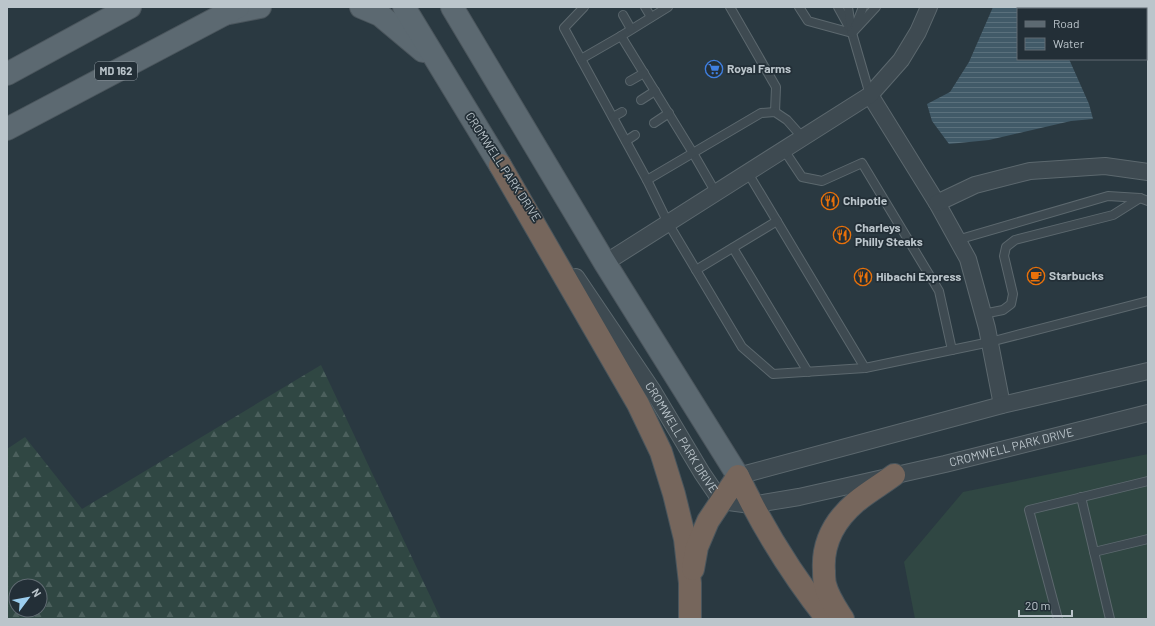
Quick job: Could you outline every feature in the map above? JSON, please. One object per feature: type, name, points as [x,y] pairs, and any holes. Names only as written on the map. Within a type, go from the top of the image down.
[{"type":"highway","points":[[500,165],[638,404],[661,452],[674,494],[685,539],[690,584],[690,619]]},
{"type":"highway","points":[[843,619],[832,603],[824,583],[823,563],[826,545],[832,529],[849,509],[856,502],[894,475]]},
{"type":"highway","points":[[690,584],[697,547],[708,521],[738,476]]},
{"type":"highway","points":[[738,476],[751,504],[788,565],[827,619]]},
{"type":"main road","points":[[7,74],[130,7]]},
{"type":"main road","points":[[231,11],[260,7]]},
{"type":"main road","points":[[361,7],[380,15],[437,62]]},
{"type":"main road","name":"CROMWELL PARK DRIVE","points":[[404,7],[500,165]]},
{"type":"main road","points":[[452,7],[605,263],[738,476]]},
{"type":"main road","name":"MD 162","points":[[7,129],[231,11]]},
{"type":"street","points":[[605,263],[870,95],[901,60],[918,32],[929,7]]},
{"type":"street","points":[[870,95],[937,203],[968,259],[990,342],[1002,405]]},
{"type":"street","name":"CROMWELL PARK DRIVE","points":[[500,165],[653,391],[721,501],[751,504],[799,497],[1033,442],[1148,413]]},
{"type":"street","points":[[937,203],[975,185],[1030,171],[1105,166],[1148,172]]},
{"type":"street","points":[[738,476],[1002,405],[1148,371]]},
{"type":"lane","points":[[584,7],[564,28],[647,180],[668,223],[742,347],[773,374],[866,368],[990,342],[1148,301]]},
{"type":"lane","points":[[645,7],[651,17]]},
{"type":"lane","points":[[581,59],[667,7]]},
{"type":"lane","points":[[730,7],[776,87],[775,112]]},
{"type":"lane","points":[[799,7],[808,21],[852,33]]},
{"type":"lane","points":[[838,7],[852,33]]},
{"type":"lane","points":[[848,7],[852,33],[870,95]]},
{"type":"lane","points":[[852,33],[858,7]]},
{"type":"lane","points":[[852,33],[863,7]]},
{"type":"lane","points":[[852,33],[876,7]]},
{"type":"lane","points":[[623,15],[631,29]]},
{"type":"lane","points":[[621,36],[669,113],[716,193]]},
{"type":"lane","points":[[630,81],[644,73]]},
{"type":"lane","points":[[641,100],[655,91]]},
{"type":"lane","points":[[603,98],[610,94]]},
{"type":"lane","points":[[613,118],[622,112]]},
{"type":"lane","points":[[647,180],[761,113],[775,112],[787,120],[803,138]]},
{"type":"lane","points":[[654,123],[669,113]]},
{"type":"lane","points":[[626,141],[635,135]]},
{"type":"lane","points":[[784,150],[802,177],[822,181],[862,163],[939,291],[952,350]]},
{"type":"lane","points":[[748,173],[866,368]]},
{"type":"lane","points":[[957,240],[1108,196],[1144,199]]},
{"type":"lane","points":[[983,314],[1003,310],[1011,304],[1013,294],[1004,256],[1006,247],[1014,240],[1113,215],[1144,199]]},
{"type":"lane","points":[[696,270],[777,221]]},
{"type":"lane","points":[[733,248],[808,372]]},
{"type":"lane","points":[[1058,619],[1029,510],[1148,481]]},
{"type":"lane","points":[[1081,497],[1110,619]]},
{"type":"lane","points":[[1094,552],[1148,539]]},
{"type":"green space","points":[[321,365],[441,619],[7,619],[7,449],[25,437],[82,509]]},
{"type":"green space","points":[[1148,454],[1148,619],[915,619],[904,562],[963,492]]},
{"type":"water","points":[[993,7],[1046,7],[1017,8],[1017,60],[1069,60],[1089,104],[1093,119],[1071,121],[989,140],[949,144],[932,121],[927,104],[950,92],[969,62]]},
{"type":"place","name":"Royal Farms","points":[[714,69]]},
{"type":"place","name":"Chipotle","points":[[830,201]]},
{"type":"place","name":"Charleys Philly Steaks","points":[[842,235]]},
{"type":"place","name":"Starbucks","points":[[1036,276]]},
{"type":"place","name":"Hibachi Express","points":[[863,277]]}]
